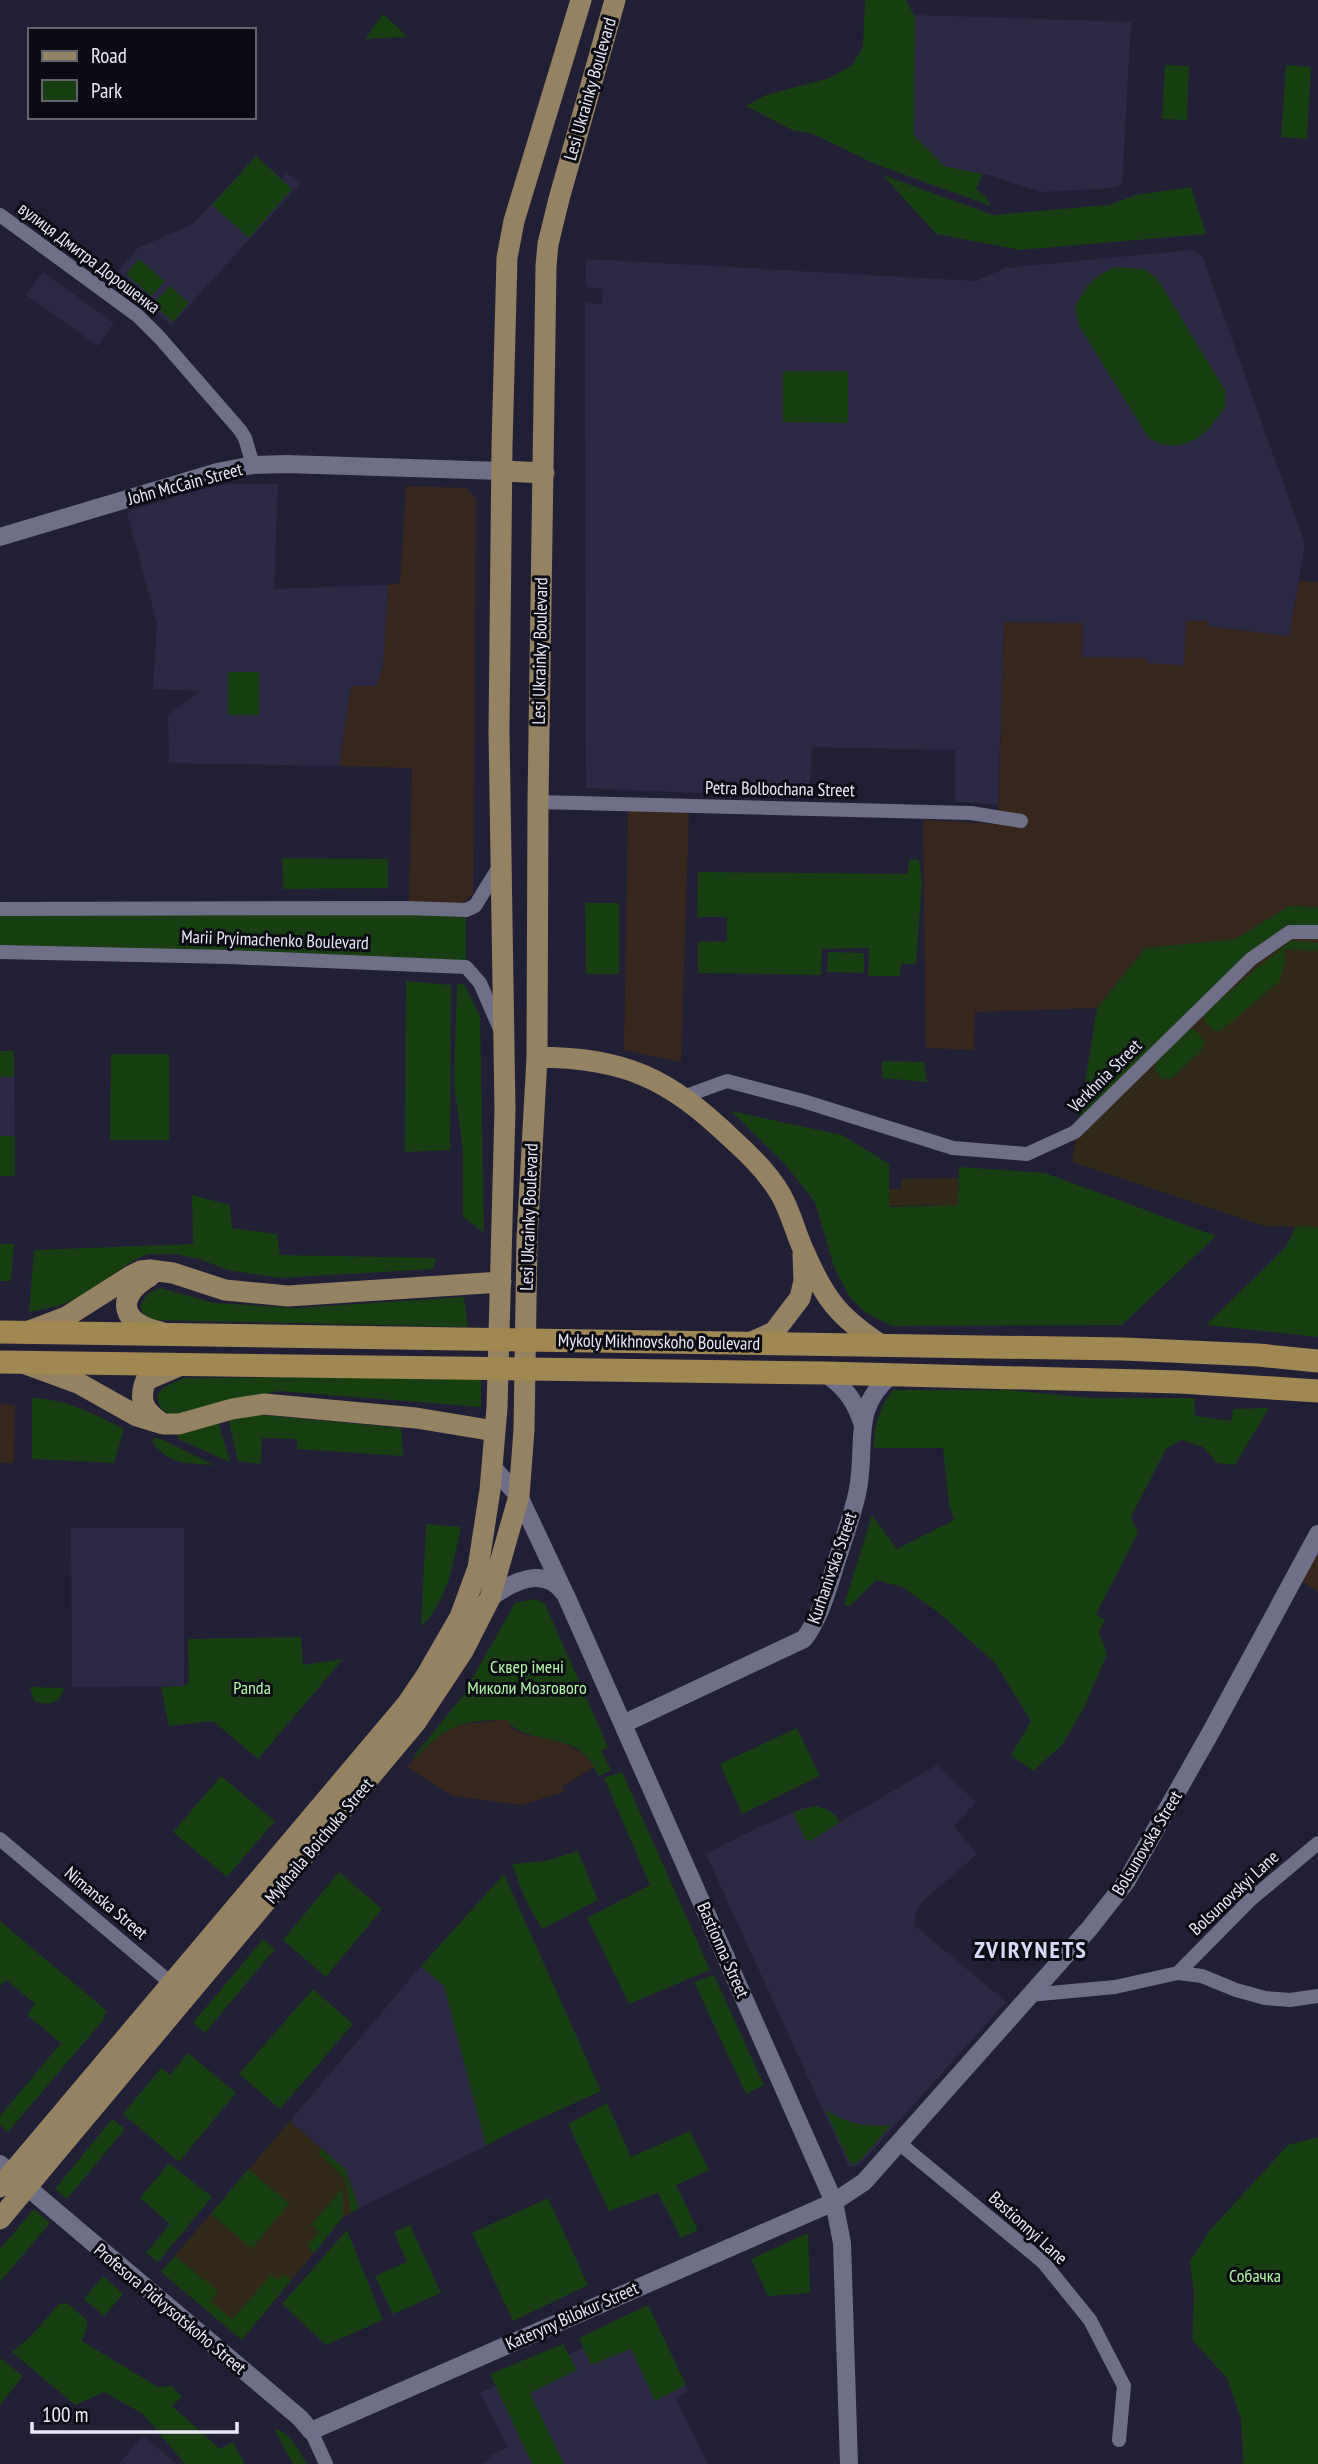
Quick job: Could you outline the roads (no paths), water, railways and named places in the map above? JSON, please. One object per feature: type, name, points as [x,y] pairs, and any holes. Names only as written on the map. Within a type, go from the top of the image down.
[{"type":"highway","name":"Mykoly Mikhnovskoho Boulevard","points":[[0,1332],[1172,1350],[1318,1361]]},
{"type":"highway","name":"Mykoly Mikhnovskoho Boulevard","points":[[9,1362],[891,1374],[1180,1382],[1318,1391]]},
{"type":"main road","name":"Lesi Ukrainky Boulevard","points":[[497,1408],[505,1110],[499,731],[507,258],[514,221],[581,0]]},
{"type":"main road","name":"Lesi Ukrainky Boulevard","points":[[525,1405],[527,1239],[537,1057],[538,802],[545,294],[548,244],[615,0]]},
{"type":"main road","points":[[502,471],[544,472]]},
{"type":"main road","points":[[537,1057],[571,1058],[617,1066],[648,1076],[683,1097],[726,1133],[762,1169],[793,1218],[803,1248],[830,1301],[842,1317],[883,1346]]},
{"type":"main road","points":[[500,1237],[508,1243],[519,1245],[527,1239]]},
{"type":"main road","points":[[748,1343],[774,1332],[800,1298],[804,1281],[803,1248]]},
{"type":"main road","points":[[24,1332],[65,1317],[141,1271],[173,1273],[225,1290],[288,1296],[501,1283]]},
{"type":"main road","points":[[162,1272],[139,1283],[132,1290],[127,1309],[138,1326],[174,1335]]},
{"type":"main road","points":[[9,1362],[80,1384],[137,1416],[163,1424],[179,1424],[232,1409],[264,1404],[416,1418],[495,1431]]},
{"type":"main road","points":[[163,1424],[149,1415],[144,1407],[141,1394],[146,1380],[185,1363]]},
{"type":"main road","name":"Mykhaila Boichuka Street","points":[[0,2219],[10,2178],[180,1991],[416,1722],[457,1662],[490,1598],[519,1496],[525,1405]]},
{"type":"main road","name":"Mykhaila Boichuka Street","points":[[180,1991],[382,1736],[426,1676],[460,1617],[478,1567],[497,1408]]},
{"type":"street","name":"вулиця Дмитра Дорошенка","points":[[0,215],[148,326],[240,430],[253,465]]},
{"type":"street","name":"John McCain Street","points":[[0,537],[217,472],[253,465],[502,471]]},
{"type":"street","name":"Petra Bolbochana Street","points":[[538,802],[971,813],[1021,821]]},
{"type":"street","name":"Marii Pryimachenko Boulevard","points":[[0,909],[466,910],[475,906],[501,863]]},
{"type":"street","name":"Verkhnia Street","points":[[683,1097],[727,1082],[803,1101],[953,1148],[1027,1154],[1075,1132],[1251,959],[1290,932],[1318,932]]},
{"type":"street","name":"Marii Pryimachenko Boulevard","points":[[0,952],[229,957],[466,967],[480,984],[505,1039]]},
{"type":"street","name":"Kurhanivska Street","points":[[824,1373],[847,1392],[862,1422]]},
{"type":"street","name":"Kurhanivska Street","points":[[623,1724],[804,1639],[816,1622],[858,1493],[865,1408],[872,1395],[891,1374]]},
{"type":"street","name":"Bastionna Street","points":[[492,1467],[519,1496],[567,1598],[834,2202],[842,2243],[849,2464]]},
{"type":"street","name":"Bolsunovska Street","points":[[834,2202],[864,2182],[1102,1913],[1126,1882],[1318,1534]]},
{"type":"street","points":[[490,1598],[509,1585],[531,1578],[557,1585],[567,1598]]},
{"type":"street","name":"Nimanska Street","points":[[0,1839],[180,1991]]},
{"type":"street","name":"Bolsunovskyi Lane","points":[[1178,1973],[1249,1901],[1318,1843]]},
{"type":"street","points":[[1029,1995],[1115,1987],[1178,1973],[1202,1976],[1265,1998],[1290,2000],[1318,1996]]},
{"type":"street","name":"Bastionnyi Lane","points":[[899,2143],[1043,2262],[1090,2320],[1124,2386],[1119,2440]]},
{"type":"street","name":"Profesora Pidvysotskoho Street","points":[[10,2178],[300,2418],[311,2431],[326,2464]]},
{"type":"street","name":"Kateryny Bilokur Street","points":[[311,2431],[834,2202]]},
{"type":"district","name":"ZVIRYNETS","points":[[1031,1950]]},
{"type":"park label","name":"Сквер імені Миколи Мозгового","points":[[527,1677]]},
{"type":"park label","name":"Panda","points":[[252,1688]]},
{"type":"park label","name":"Собачка","points":[[1255,2276]]}]
